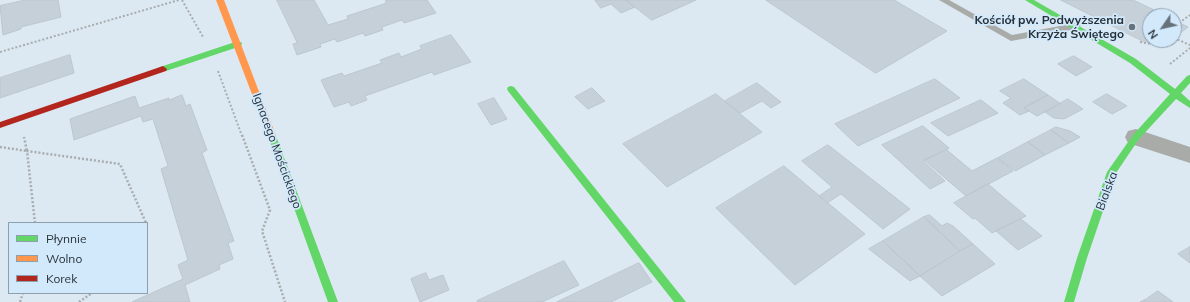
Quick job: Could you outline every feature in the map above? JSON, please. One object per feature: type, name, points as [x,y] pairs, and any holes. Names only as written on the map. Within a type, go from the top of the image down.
[{"type":"street","name":"Ignacego Mościckiego","points":[[220,0],[238,44],[333,302]]},
{"type":"street","points":[[1029,0],[1121,53],[1176,92],[1190,105]]},
{"type":"street","points":[[0,125],[238,44]]},
{"type":"street","name":"Bialska","points":[[1069,302],[1082,258],[1112,172],[1136,137],[1190,78]]},
{"type":"street","points":[[511,89],[681,302]]},
{"type":"street","points":[[1136,137],[1190,155]]},
{"type":"lane","points":[[943,0],[1011,38],[1076,26]]},
{"type":"path","points":[[0,52],[178,0]]},
{"type":"path","points":[[182,0],[212,53],[270,210],[262,231],[285,302]]},
{"type":"path","points":[[35,222],[27,151],[120,164],[146,222]]},
{"type":"path","points":[[79,302],[91,294]]},
{"type":"building","points":[[26,0],[58,0],[61,17],[21,27],[21,29],[3,35],[0,6]]},
{"type":"building","points":[[277,0],[314,0],[328,25],[348,19],[347,16],[387,3],[385,1],[388,0],[427,0],[436,13],[404,23],[402,20],[382,27],[383,30],[365,36],[363,33],[337,42],[335,39],[320,44],[321,47],[297,55],[293,44],[297,43]]},
{"type":"building","points":[[595,0],[626,0],[635,7],[621,13],[611,4],[601,8]]},
{"type":"building","points":[[626,0],[696,0],[652,20]]},
{"type":"building","points":[[766,0],[894,0],[947,31],[876,73]]},
{"type":"building","name":"Kościół pw. Podwyższenia Krzyża Świętego","points":[[1061,0],[1133,0],[1150,8],[1142,8],[1142,40]]},
{"type":"building","points":[[1182,24],[1188,27],[1182,32]]},
{"type":"building","points":[[451,35],[471,62],[434,75],[432,72],[365,96],[367,100],[351,106],[349,102],[334,107],[321,80],[342,73],[344,76],[382,63],[380,60],[399,53],[401,57],[422,49],[420,46]]},
{"type":"building","points":[[70,55],[74,73],[0,98],[0,78]]},
{"type":"building","points":[[1074,56],[1092,67],[1076,76],[1058,64]]},
{"type":"building","points":[[935,79],[960,98],[858,146],[835,124]]},
{"type":"building","points":[[1024,79],[1048,95],[1024,108],[1029,111],[1020,115],[1003,103],[1011,98],[1000,91]]},
{"type":"building","points":[[757,83],[781,102],[771,108],[762,101],[740,113],[725,101]]},
{"type":"building","points":[[592,88],[605,101],[588,109],[575,97]]},
{"type":"building","points":[[716,94],[762,132],[667,187],[623,144]]},
{"type":"building","points":[[1107,94],[1127,106],[1112,114],[1093,102]]},
{"type":"building","points":[[182,95],[186,106],[190,104],[207,150],[202,153],[234,241],[228,243],[233,259],[219,265],[220,269],[185,285],[190,302],[132,302],[183,279],[178,265],[188,260],[161,169],[168,166],[153,119],[143,122],[141,116],[74,140],[70,119],[135,96],[139,108]]},
{"type":"building","points":[[1048,95],[1061,104],[1037,116],[1024,108]]},
{"type":"building","points":[[494,98],[507,119],[491,125],[478,104]]},
{"type":"building","points":[[1068,99],[1083,109],[1064,119],[1054,118],[1045,112]]},
{"type":"building","points":[[981,100],[998,113],[948,136],[931,123]]},
{"type":"building","points":[[923,126],[949,148],[923,161],[945,181],[930,189],[882,145]]},
{"type":"building","points":[[1056,127],[1070,131],[1080,137],[1069,143],[1051,130]]},
{"type":"building","points":[[1051,130],[1069,143],[1045,155],[1028,142]]},
{"type":"building","points":[[1028,142],[1045,155],[1015,171],[998,158]]},
{"type":"building","points":[[828,145],[910,209],[883,229],[841,194],[827,203],[819,196],[832,187],[802,161]]},
{"type":"building","points":[[947,150],[972,171],[997,158],[1013,171],[966,196],[924,160]]},
{"type":"building","points":[[784,166],[865,234],[795,285],[716,208]]},
{"type":"building","points":[[988,184],[1026,216],[992,233],[975,218],[973,219],[954,203]]},
{"type":"building","points":[[930,215],[942,226],[947,223],[953,226],[973,244],[960,251],[924,217]]},
{"type":"building","points":[[924,217],[960,251],[920,276],[883,241]]},
{"type":"building","points":[[1021,219],[1042,236],[1018,250],[996,231]]},
{"type":"building","points":[[883,241],[920,276],[910,281],[869,249]]},
{"type":"building","points":[[973,244],[995,264],[942,296],[920,276]]},
{"type":"building","points":[[1190,247],[1190,263],[1178,254]]},
{"type":"building","points":[[564,261],[579,285],[542,302],[477,302],[477,301]]},
{"type":"building","points":[[639,263],[652,282],[611,302],[557,302]]},
{"type":"building","points":[[426,273],[429,280],[443,275],[449,290],[420,302],[411,279]]},
{"type":"building","points":[[1158,291],[1173,302],[1140,302],[1146,299]]},
{"type":"traffic: fast","points":[[1029,0],[1133,61],[1190,105]]},
{"type":"traffic: fast","points":[[163,69],[238,44]]},
{"type":"traffic: fast","points":[[1069,302],[1082,258],[1112,172],[1136,137],[1190,78]]},
{"type":"traffic: fast","points":[[511,89],[681,302]]},
{"type":"traffic: fast","points":[[272,136],[333,302]]},
{"type":"traffic: slow","points":[[220,0],[272,136]]},
{"type":"traffic: jam","points":[[0,125],[163,69]]},
{"type":"place","name":"Kościół pw. Podwyższenia Krzyża Świętego","points":[[1132,27]]}]
